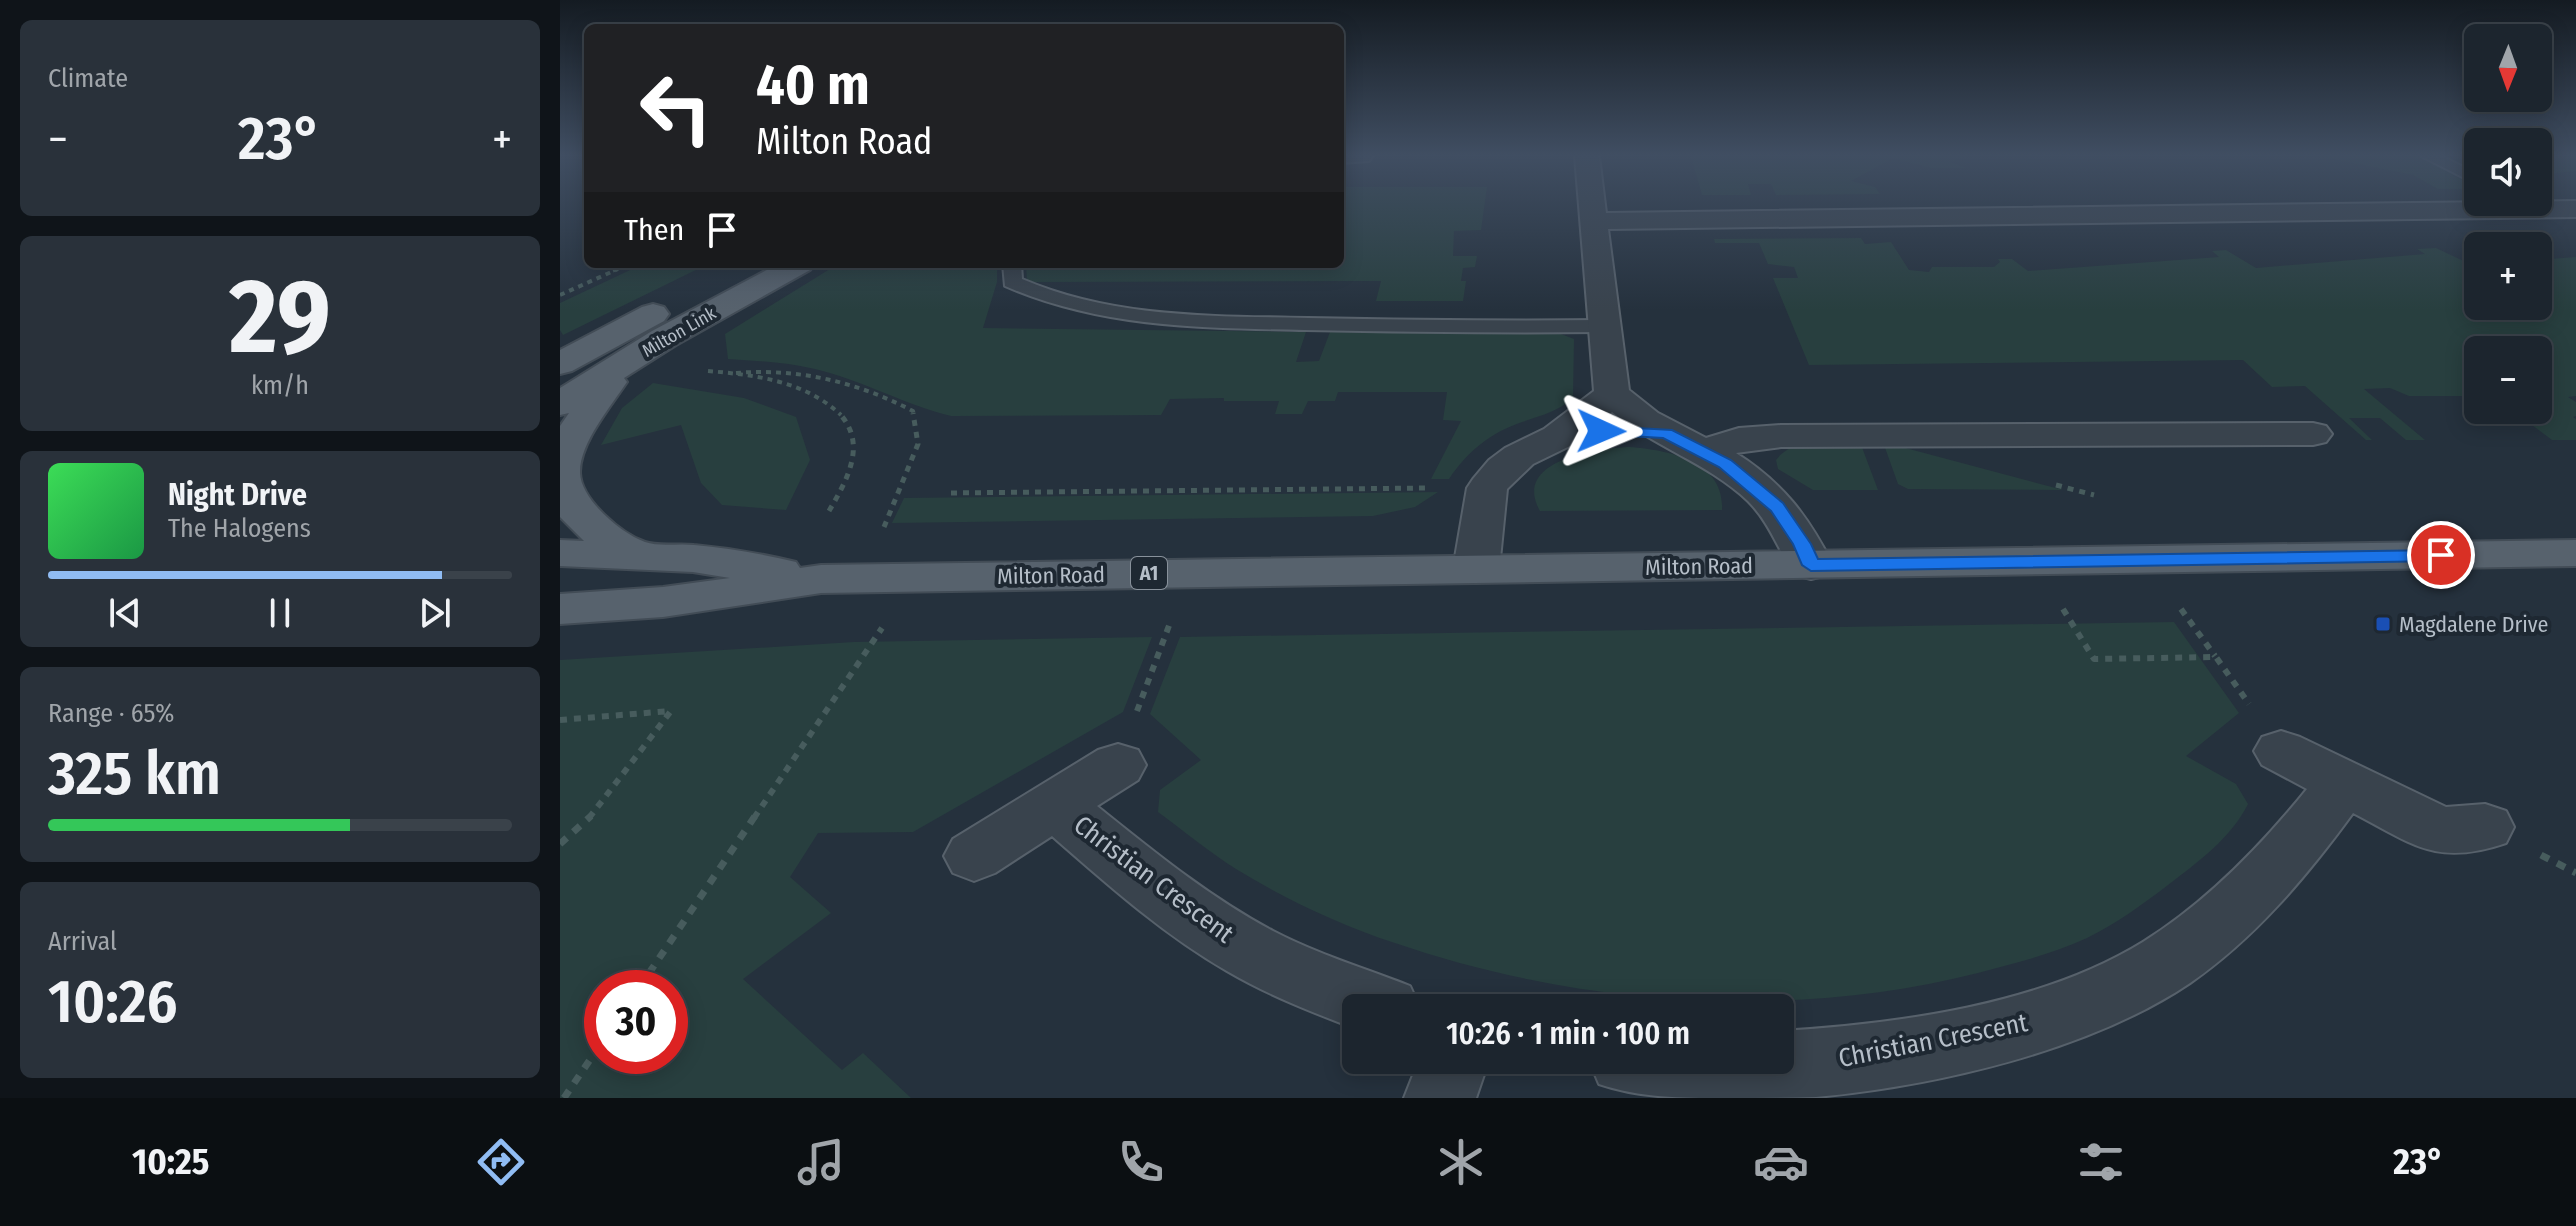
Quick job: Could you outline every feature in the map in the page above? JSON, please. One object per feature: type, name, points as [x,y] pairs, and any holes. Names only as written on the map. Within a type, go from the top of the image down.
[{"type":"main road","name":"Milton Link","points":[[560,364],[739,268]]},
{"type":"main road","name":"Milton Link","points":[[560,404],[664,338],[793,268]]},
{"type":"main road","points":[[620,367],[572,436],[560,473],[561,483],[575,511],[633,554]]},
{"type":"main road","name":"Milton Road","points":[[560,553],[693,558],[821,579]]},
{"type":"main road","name":"Milton Road","points":[[560,609],[663,602],[821,579],[2576,553]]},
{"type":"street","points":[[1593,207],[1612,394],[1645,421],[1704,451],[1743,476],[1777,507],[1802,544],[1811,565]]},
{"type":"street","points":[[1595,221],[2453,207]]},
{"type":"street","points":[[2552,207],[2576,209]]},
{"type":"street","points":[[1476,569],[1487,488],[1503,468],[1519,456],[1558,437],[1612,394]]},
{"type":"street","points":[[1558,437],[1601,431],[1666,433]]},
{"type":"street","points":[[1704,451],[1739,440],[1781,436],[2313,434]]},
{"type":"street","points":[[2281,751],[2441,831],[2485,827]]},
{"type":"street","name":"Christian Crescent","points":[[974,856],[1118,765]]},
{"type":"street","name":"Christian Crescent","points":[[1794,1062],[1858,1056],[1977,1037],[2032,1023],[2135,981],[2210,930],[2261,883],[2298,844],[2344,782]]},
{"type":"street","name":"Christian Crescent","points":[[1055,805],[1165,895],[1228,937],[1281,967],[1350,994]]},
{"type":"street","points":[[1440,1098],[1449,1074]]},
{"type":"lane","points":[[1012,268],[1012,282],[1038,295],[1101,313],[1143,318],[1364,326],[1605,326]]},
{"type":"path","points":[[560,295],[621,268]]},
{"type":"path","points":[[736,373],[765,369],[824,378],[876,391],[913,411],[918,444],[884,527]]},
{"type":"path","points":[[707,371],[775,379],[815,393],[838,411],[851,431],[853,459],[845,483],[829,511]]},
{"type":"path","points":[[951,493],[1433,488]]},
{"type":"path","points":[[2033,561],[2094,659],[2216,657],[2281,751]]},
{"type":"path","points":[[1118,765],[1170,621]]},
{"type":"path","points":[[651,970],[882,628]]},
{"type":"path","points":[[560,720],[671,711],[588,820],[560,844]]},
{"type":"path","points":[[564,1098],[584,1069]]},
{"type":"green space","points":[[1344,207],[1484,207],[1481,230],[1454,231],[1453,256],[1477,256],[1475,267],[1463,268],[1461,281],[1466,281],[1463,301],[1376,301],[1381,281],[1027,282],[1026,268],[1344,268]]},
{"type":"green space","points":[[1861,238],[1865,244],[1891,242],[1909,270],[1929,272],[1932,267],[1994,267],[2000,262],[1998,259],[2012,259],[2028,271],[2219,257],[2212,251],[2226,250],[2256,268],[2425,254],[2417,249],[2436,248],[2464,261],[2464,320],[2552,320],[2552,259],[2576,257],[2576,396],[2568,397],[2576,402],[2576,416],[2573,417],[2576,419],[2576,440],[2552,440],[2531,424],[2552,424],[2552,336],[2464,336],[2464,396],[2409,396],[2390,388],[2364,389],[2425,440],[2406,440],[2380,418],[2349,418],[2372,440],[2366,440],[2305,386],[2272,387],[2243,360],[1809,365],[1773,278],[1798,278],[1794,267],[1768,264],[1759,243],[1715,243],[1714,239]]},
{"type":"green space","points":[[634,268],[700,268],[563,335],[560,330],[560,303]]},
{"type":"green space","points":[[832,268],[997,268],[997,282],[983,328],[1306,332],[1296,362],[1319,361],[1330,332],[1561,334],[1574,339],[1573,398],[1555,410],[1510,426],[1490,437],[1464,460],[1449,479],[1431,479],[1461,421],[1443,420],[1447,392],[1338,392],[1335,401],[1308,401],[1302,414],[1275,414],[1279,401],[1224,401],[1224,398],[1170,399],[1161,415],[951,416],[815,369],[728,359],[725,334]]},
{"type":"green space","points":[[653,383],[744,398],[796,417],[810,460],[786,510],[722,505],[701,483],[681,425],[601,445],[622,408]]},
{"type":"green space","points":[[1814,442],[1860,442],[1878,490],[1813,490],[1778,469],[1776,460],[1793,447]]},
{"type":"green space","points":[[1883,442],[2063,490],[1908,489],[1898,484]]},
{"type":"green space","points":[[1630,447],[1677,455],[1704,469],[1720,493],[1722,510],[1540,511],[1534,494],[1537,480],[1547,469],[1580,454]]},
{"type":"green space","points":[[1438,492],[1415,507],[1373,516],[892,523],[904,498]]},
{"type":"green space","points":[[2174,622],[2239,713],[2186,756],[2236,784],[2248,804],[2233,828],[2202,858],[2119,920],[2087,938],[2020,962],[1906,988],[1833,997],[1794,999],[1794,994],[1610,993],[1537,981],[1465,964],[1333,920],[1255,880],[1158,812],[1160,790],[1201,760],[1150,714],[1180,637]]},
{"type":"green space","points":[[1152,637],[1123,712],[913,832],[818,833],[790,877],[831,913],[743,979],[842,1070],[863,1053],[911,1098],[560,1098],[560,660],[854,642]]},
{"type":"place","name":"Magdalene Drive","points":[[2383,624]]},
{"type":"route","points":[[1601,431],[1666,433],[1725,463],[1777,507],[1790,523],[1811,565],[2441,555]]}]
